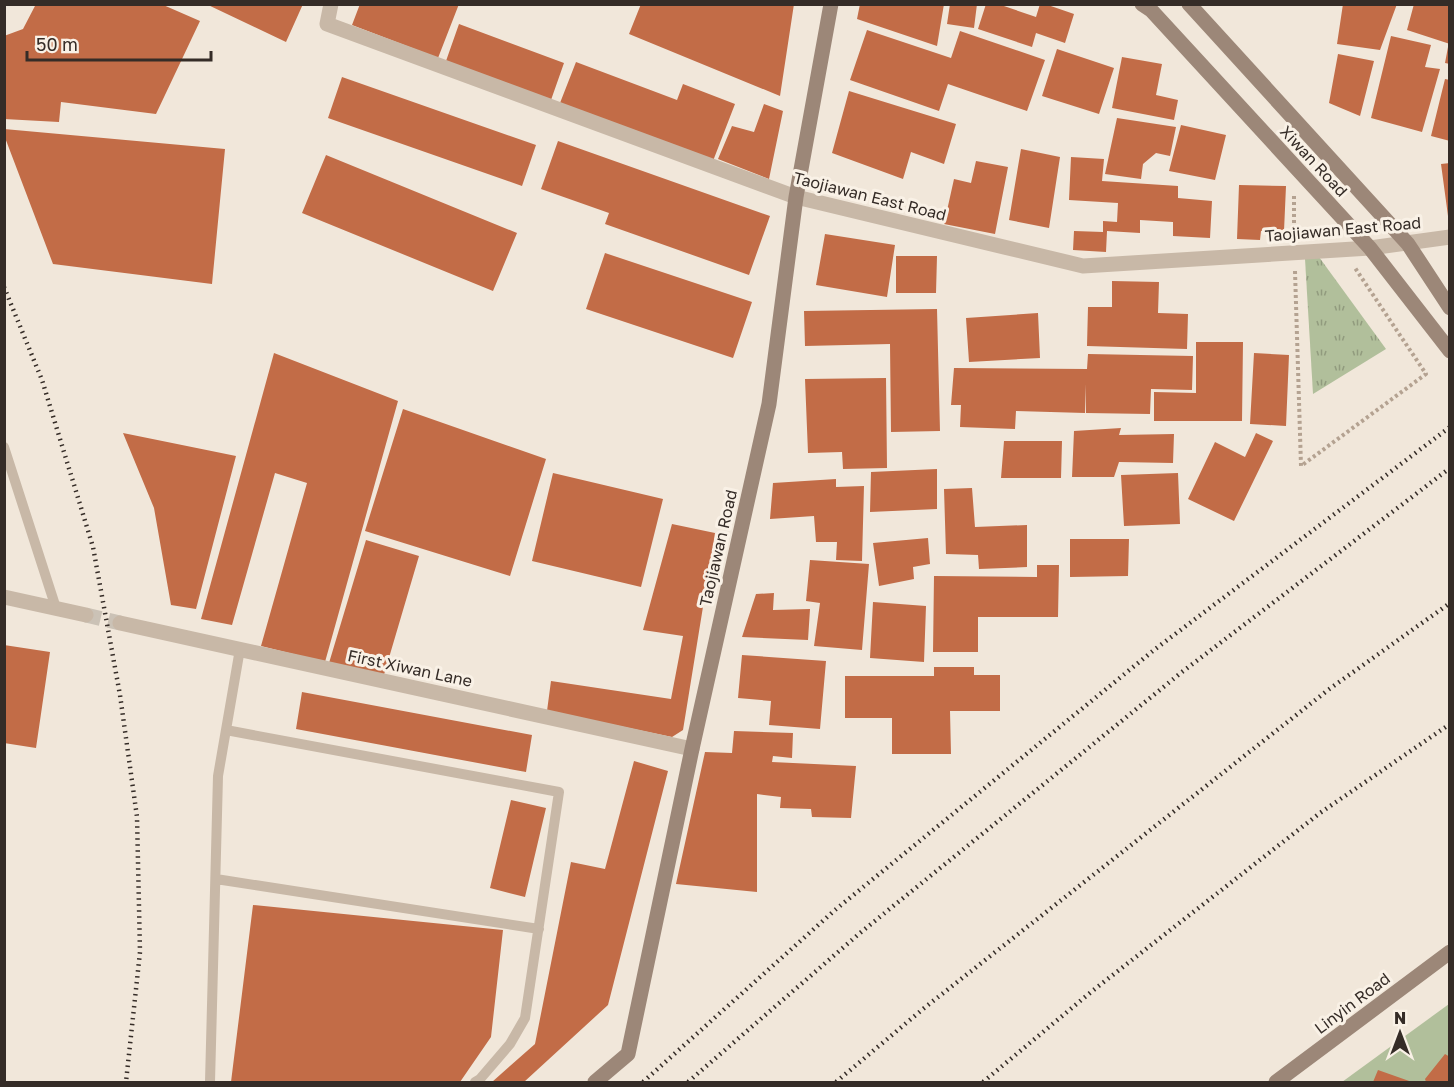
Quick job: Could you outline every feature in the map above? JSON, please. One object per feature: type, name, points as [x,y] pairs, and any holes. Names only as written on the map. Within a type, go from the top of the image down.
[{"type":"street","name":"Taojiawan East Road","points":[[331,4],[327,24],[796,197],[1083,266],[1370,248],[1449,237]]},
{"type":"street","name":"Taojiawan Road","points":[[595,1083],[628,1054],[692,749],[769,404],[796,197],[831,4]]},
{"type":"street","name":"Xiwan Road","points":[[1142,4],[1370,248],[1449,351]]},
{"type":"street","name":"Xiwan Road","points":[[1190,4],[1408,244],[1449,308]]},
{"type":"street","points":[[4,597],[86,615]]},
{"type":"street","name":"First Xiwan Lane","points":[[120,622],[692,749]]},
{"type":"street","name":"Linyin Road","points":[[1276,1083],[1449,952]]},
{"type":"lane","points":[[4,447],[56,608]]},
{"type":"lane","points":[[210,1083],[218,776],[240,649]]},
{"type":"lane","points":[[226,730],[559,792],[525,1018],[510,1044],[475,1083]]},
{"type":"lane","points":[[216,879],[539,929]]},
{"type":"path","points":[[1293,165],[1300,466],[1426,374],[1343,250]]},
{"type":"green space","points":[[1319,257],[1386,349],[1313,394],[1305,259]]},
{"type":"green space","points":[[1449,1004],[1449,1082],[1342,1082]]},
{"type":"building","points":[[36,4],[161,4],[200,21],[156,114],[61,102],[59,122],[4,119],[4,36],[23,29]]},
{"type":"building","points":[[206,4],[303,4],[286,42]]},
{"type":"building","points":[[360,4],[459,4],[438,58],[352,25]]},
{"type":"building","points":[[641,4],[794,4],[780,96],[629,34]]},
{"type":"building","points":[[860,4],[944,4],[937,46],[857,19]]},
{"type":"building","points":[[950,4],[977,4],[974,28],[947,24]]},
{"type":"building","points":[[986,4],[998,4],[1036,17],[1040,4],[1074,14],[1065,43],[1036,33],[1032,47],[978,29]]},
{"type":"building","points":[[1343,4],[1397,4],[1380,50],[1337,44]]},
{"type":"building","points":[[1414,4],[1450,4],[1450,44],[1407,30]]},
{"type":"building","points":[[459,24],[564,63],[551,100],[446,61]]},
{"type":"building","points":[[867,30],[951,58],[960,31],[1045,60],[1027,111],[948,84],[939,111],[850,80]]},
{"type":"building","points":[[1391,36],[1431,45],[1425,67],[1440,69],[1422,132],[1371,118]]},
{"type":"building","points":[[1448,47],[1450,47],[1450,64],[1445,63]]},
{"type":"building","points":[[1057,49],[1114,68],[1099,114],[1042,96]]},
{"type":"building","points":[[1338,54],[1374,61],[1360,116],[1329,103]]},
{"type":"building","points":[[1122,57],[1162,64],[1156,95],[1178,100],[1174,120],[1112,108]]},
{"type":"building","points":[[576,62],[677,100],[683,84],[735,104],[713,161],[560,103]]},
{"type":"building","points":[[342,77],[536,145],[522,186],[328,118]]},
{"type":"building","points":[[1445,79],[1450,80],[1450,141],[1431,136]]},
{"type":"building","points":[[849,91],[956,124],[944,164],[911,152],[903,179],[832,153]]},
{"type":"building","points":[[764,104],[783,111],[769,179],[718,159],[732,126],[754,132]]},
{"type":"building","points":[[1117,118],[1176,127],[1170,156],[1156,153],[1143,164],[1141,179],[1105,174]]},
{"type":"building","points":[[1181,125],[1226,135],[1215,180],[1169,171]]},
{"type":"building","points":[[4,129],[225,149],[212,284],[53,264],[4,135]]},
{"type":"building","points":[[558,141],[770,216],[749,275],[605,224],[609,213],[541,189]]},
{"type":"building","points":[[1021,149],[1060,157],[1049,228],[1009,220]]},
{"type":"building","points":[[326,155],[517,233],[493,291],[302,213]]},
{"type":"building","points":[[1071,157],[1104,159],[1102,181],[1178,186],[1178,198],[1212,201],[1210,238],[1173,236],[1173,222],[1140,220],[1140,233],[1107,231],[1106,252],[1073,250],[1074,231],[1103,232],[1103,221],[1117,222],[1118,203],[1069,200]]},
{"type":"building","points":[[976,161],[1008,167],[995,234],[944,224],[954,179],[971,183]]},
{"type":"building","points":[[1450,163],[1450,216],[1448,216],[1441,164]]},
{"type":"building","points":[[1239,185],[1286,186],[1284,231],[1261,231],[1260,240],[1237,239]]},
{"type":"building","points":[[825,234],[895,245],[887,297],[816,285]]},
{"type":"building","points":[[605,253],[752,302],[733,358],[586,309]]},
{"type":"building","points":[[896,256],[937,256],[936,293],[896,293]]},
{"type":"building","points":[[1112,281],[1159,282],[1158,313],[1188,314],[1187,349],[1087,346],[1088,307],[1112,307]]},
{"type":"building","points":[[937,309],[940,431],[891,432],[890,344],[805,346],[804,311]]},
{"type":"building","points":[[1038,313],[1040,358],[969,362],[966,318]]},
{"type":"building","points":[[1196,342],[1243,342],[1242,421],[1154,421],[1154,392],[1196,393]]},
{"type":"building","points":[[274,353],[398,401],[325,662],[261,646],[307,483],[275,473],[232,625],[201,619]]},
{"type":"building","points":[[1254,353],[1289,355],[1286,426],[1250,424]]},
{"type":"building","points":[[1088,354],[1193,356],[1192,390],[1151,389],[1150,414],[1086,413],[1086,384],[1085,413],[1016,411],[1015,429],[960,427],[961,405],[951,405],[954,368],[1087,369]]},
{"type":"building","points":[[886,378],[887,468],[843,469],[842,452],[808,453],[805,379]]},
{"type":"building","points":[[403,409],[546,459],[510,576],[365,531]]},
{"type":"building","points":[[1121,428],[1119,435],[1174,434],[1173,463],[1119,462],[1114,477],[1072,477],[1074,431]]},
{"type":"building","points":[[123,433],[236,456],[196,609],[171,605],[154,508]]},
{"type":"building","points":[[1256,433],[1273,441],[1234,521],[1188,499],[1215,442],[1245,457]]},
{"type":"building","points":[[1004,441],[1062,441],[1061,478],[1001,478]]},
{"type":"building","points":[[937,469],[937,509],[870,512],[871,472]]},
{"type":"building","points":[[553,473],[663,499],[641,587],[532,561]]},
{"type":"building","points":[[1178,473],[1180,524],[1124,526],[1121,475]]},
{"type":"building","points":[[836,479],[836,487],[864,486],[862,561],[836,560],[837,542],[816,542],[814,516],[770,519],[773,483]]},
{"type":"building","points":[[972,488],[975,527],[1027,525],[1027,567],[979,569],[978,555],[946,554],[944,489]]},
{"type":"building","points":[[672,524],[715,533],[683,730],[672,737],[547,711],[551,681],[671,699],[683,636],[643,630]]},
{"type":"building","points":[[928,538],[930,564],[913,567],[914,579],[879,586],[873,543]]},
{"type":"building","points":[[1070,539],[1129,539],[1128,576],[1070,577]]},
{"type":"building","points":[[366,540],[419,556],[383,678],[329,663]]},
{"type":"building","points":[[810,560],[869,564],[862,650],[814,646],[820,603],[806,601]]},
{"type":"building","points":[[1037,565],[1059,565],[1058,617],[978,617],[978,652],[933,652],[934,576],[1037,577]]},
{"type":"building","points":[[774,593],[773,610],[810,609],[808,640],[742,637],[756,594]]},
{"type":"building","points":[[873,602],[926,606],[924,662],[870,658]]},
{"type":"building","points":[[4,645],[50,652],[36,748],[4,743]]},
{"type":"building","points":[[742,655],[826,661],[820,729],[769,725],[771,701],[738,698]]},
{"type":"building","points":[[934,667],[974,667],[974,675],[1000,675],[1000,711],[950,711],[951,754],[892,754],[892,718],[845,718],[845,676],[934,676]]},
{"type":"building","points":[[302,692],[532,735],[526,772],[296,729]]},
{"type":"building","points":[[734,731],[793,733],[792,758],[773,756],[772,762],[856,766],[851,818],[812,817],[811,809],[780,808],[781,797],[757,794],[757,892],[676,884],[705,752],[732,753]]},
{"type":"building","points":[[634,761],[668,771],[608,1005],[524,1082],[492,1082],[535,1044],[571,862],[605,869]]},
{"type":"building","points":[[511,800],[546,808],[525,897],[490,888]]},
{"type":"building","points":[[253,905],[503,930],[491,1037],[460,1082],[231,1082]]},
{"type":"building","points":[[1445,1054],[1450,1057],[1450,1082],[1426,1082],[1425,1079]]},
{"type":"building","points":[[1378,1070],[1412,1082],[1373,1082]]},
{"type":"tunnel","points":[[86,615],[120,623]]},
{"type":"railway","points":[[4,287],[42,380],[93,547],[120,695],[137,817],[140,952],[126,1082]]},
{"type":"railway","points":[[643,1082],[835,910],[1154,650],[1450,427]]},
{"type":"railway","points":[[688,1082],[860,933],[1182,672],[1450,468]]},
{"type":"railway","points":[[836,1082],[923,1009],[1328,690],[1450,603]]},
{"type":"railway","points":[[983,1082],[1091,992],[1320,813],[1450,724]]}]
